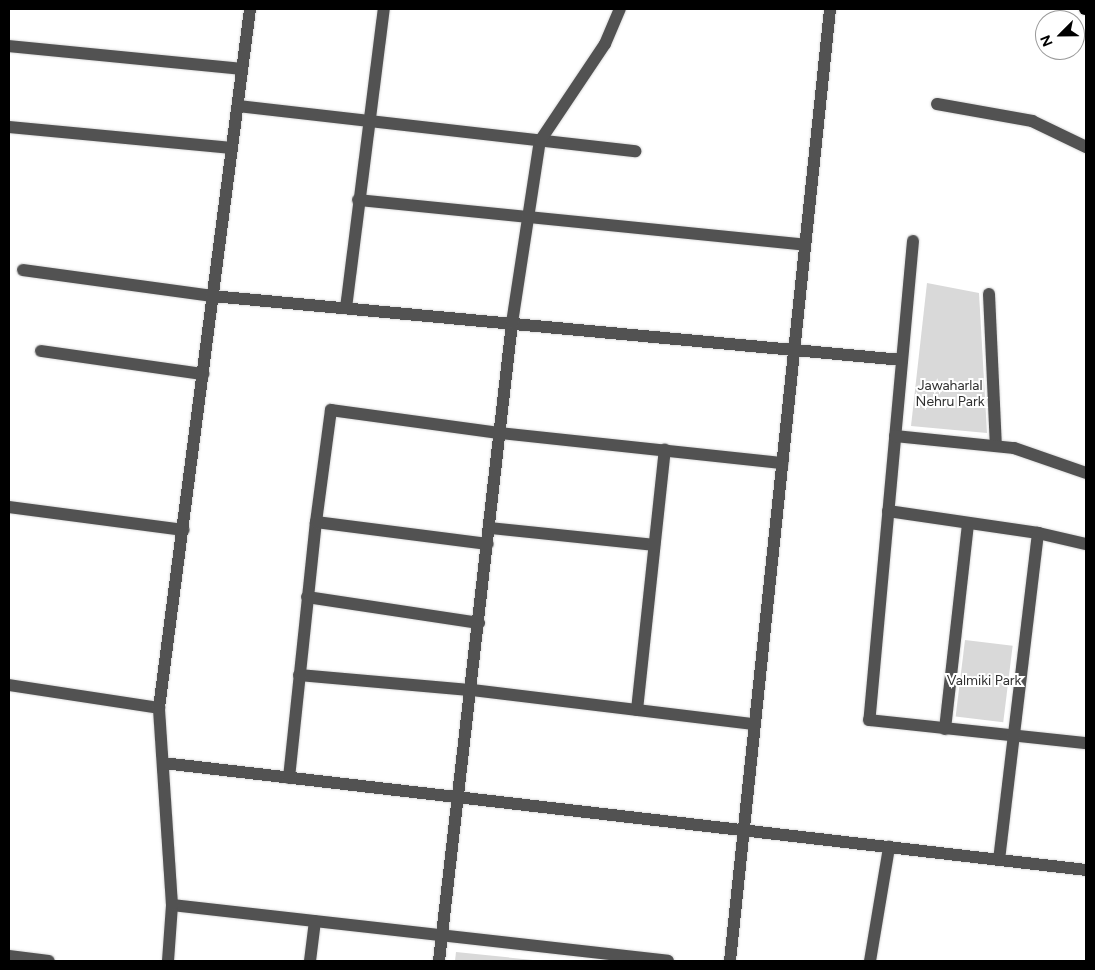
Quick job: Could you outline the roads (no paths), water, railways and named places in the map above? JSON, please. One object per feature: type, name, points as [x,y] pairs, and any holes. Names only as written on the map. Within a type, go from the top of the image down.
[{"type":"street","points":[[168,961],[172,905],[159,708],[250,9]]},
{"type":"street","points":[[346,308],[368,120],[384,9]]},
{"type":"street","points":[[439,961],[460,797],[512,323],[540,141],[605,44],[620,9]]},
{"type":"street","points":[[730,961],[830,9]]},
{"type":"street","points":[[9,46],[242,70]]},
{"type":"street","points":[[937,104],[1032,121],[1086,147]]},
{"type":"street","points":[[238,106],[635,151]]},
{"type":"street","points":[[9,127],[232,148]]},
{"type":"street","points":[[358,200],[529,219],[805,245]]},
{"type":"street","points":[[913,240],[869,720],[1013,737],[1086,743]]},
{"type":"street","points":[[23,270],[212,296],[794,348],[902,360]]},
{"type":"street","points":[[989,294],[996,446]]},
{"type":"street","points":[[41,351],[203,374]]},
{"type":"street","points":[[289,778],[307,597],[331,410],[500,433],[782,462]]},
{"type":"street","points":[[895,436],[1014,448],[1086,473]]},
{"type":"street","points":[[636,710],[665,450]]},
{"type":"street","points":[[9,507],[183,530]]},
{"type":"street","points":[[888,511],[1038,533],[1086,544]]},
{"type":"street","points":[[316,522],[488,544]]},
{"type":"street","points":[[945,729],[968,523]]},
{"type":"street","points":[[490,528],[654,546]]},
{"type":"street","points":[[999,860],[1038,533]]},
{"type":"street","points":[[307,597],[479,623]]},
{"type":"street","points":[[299,675],[472,690],[754,724]]},
{"type":"street","points":[[9,685],[159,708]]},
{"type":"street","points":[[163,763],[1086,870]]},
{"type":"street","points":[[870,961],[889,847]]},
{"type":"street","points":[[172,905],[442,935],[598,957],[668,961]]},
{"type":"street","points":[[310,961],[315,921]]},
{"type":"street","points":[[9,956],[49,961]]},
{"type":"park label","name":"Jawaharlal Nehru Park","points":[[950,394]]},
{"type":"park label","name":"Valmiki Park","points":[[984,681]]}]
